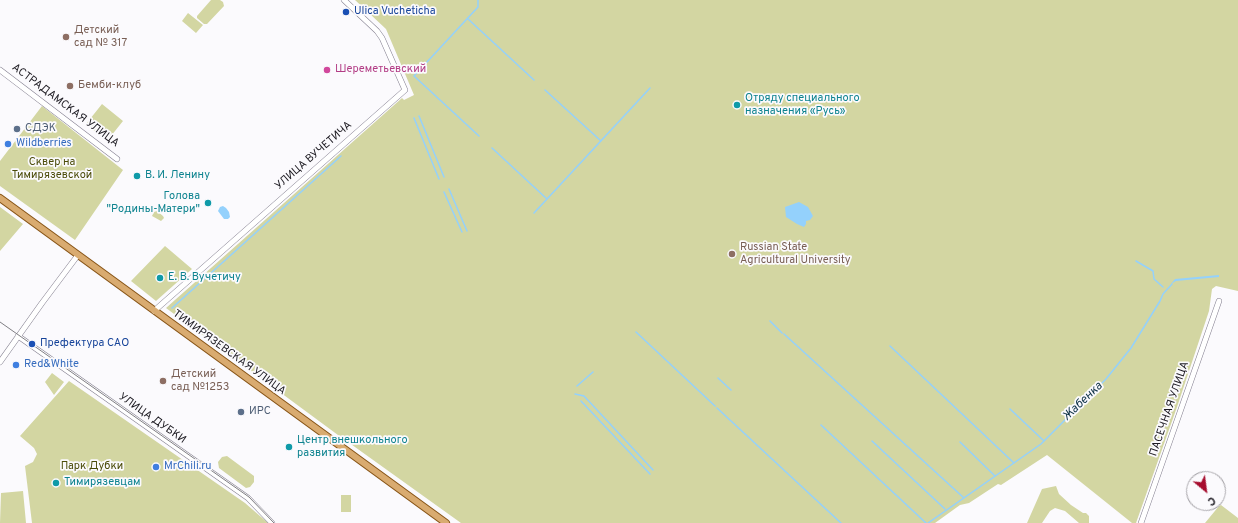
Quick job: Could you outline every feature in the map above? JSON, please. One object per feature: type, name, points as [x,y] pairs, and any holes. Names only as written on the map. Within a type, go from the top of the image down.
[{"type":"main road","name":"ТИМИРЯЗЕВСКАЯ УЛИЦА","points":[[0,198],[446,523]]},
{"type":"street","name":"УЛИЦА ВУЧЕТИЧА","points":[[154,311],[405,90],[382,38],[377,31],[344,0]]},
{"type":"street","name":"АСТРАДАМСКАЯ УЛИЦА","points":[[0,70],[117,159]]},
{"type":"street","points":[[0,362],[78,255]]},
{"type":"street","name":"ПАСЕЧНАЯ УЛИЦА","points":[[1141,523],[1219,301]]},
{"type":"street","name":"УЛИЦА ДУБКИ","points":[[18,336],[248,498],[272,523]]},
{"type":"green space","points":[[211,0],[220,0],[223,2],[224,6],[207,24],[204,24],[197,18],[197,16]]},
{"type":"green space","name":"Russian State Agricultural University","points":[[355,0],[1238,0],[1238,291],[1216,286],[1212,289],[1209,311],[1136,523],[1132,523],[1047,455],[1001,485],[998,484],[969,503],[960,505],[935,523],[461,523],[348,442],[346,439],[342,438],[166,308],[402,98],[404,100],[414,95],[386,29]]},
{"type":"green space","points":[[188,13],[203,25],[196,33],[182,21]]},
{"type":"green space","points":[[102,104],[123,121],[107,141],[86,124]]},
{"type":"green space","name":"Сквер на Тимирязевской","points":[[42,106],[123,170],[75,240],[0,186],[0,161]]},
{"type":"green space","points":[[0,207],[23,224],[0,251]]},
{"type":"green space","points":[[157,211],[164,218],[161,221],[152,216],[154,212]]},
{"type":"green space","points":[[165,246],[192,269],[156,301],[131,281]]},
{"type":"green space","points":[[52,373],[64,382],[54,395],[45,382]]},
{"type":"green space","name":"Парк Дубки","points":[[69,381],[245,503],[268,523],[32,523],[25,466],[33,462],[37,454],[34,448],[20,436]]},
{"type":"green space","points":[[227,456],[254,476],[254,482],[250,487],[246,488],[219,468],[218,462],[222,457]]},
{"type":"green space","points":[[1056,486],[1059,494],[1071,505],[1089,516],[1089,523],[1079,523],[1065,511],[1055,508],[1050,511],[1042,523],[1027,523],[1042,489]]},
{"type":"green space","points":[[23,491],[26,523],[0,523],[1,493]]},
{"type":"green space","points":[[341,495],[351,495],[351,512],[341,512]]},
{"type":"green space","points":[[1226,509],[1238,518],[1238,523],[1205,523],[1215,511],[1226,511]]},
{"type":"water","points":[[799,202],[808,207],[813,216],[810,220],[806,221],[804,227],[786,217],[785,207]]},
{"type":"water","points":[[223,206],[229,212],[230,217],[228,219],[224,219],[218,211],[220,207]]},
{"type":"water","points":[[1219,275],[1219,277],[1176,281],[1171,284],[1175,279]]},
{"type":"waterway","points":[[478,0],[478,7],[414,76],[479,136]]},
{"type":"waterway","points":[[468,19],[534,80]]},
{"type":"waterway","points":[[534,213],[650,88]]},
{"type":"waterway","points":[[545,90],[601,141]]},
{"type":"waterway","points":[[419,116],[444,177]]},
{"type":"waterway","points":[[414,118],[439,179]]},
{"type":"waterway","points":[[492,148],[547,199]]},
{"type":"waterway","points":[[172,308],[341,156]]},
{"type":"waterway","points":[[449,189],[467,231]]},
{"type":"waterway","points":[[444,192],[462,232]]},
{"type":"waterway","points":[[1136,261],[1153,271],[1154,279],[1163,287]]},
{"type":"waterway","name":"Жабенка","points":[[928,523],[1041,444],[1106,379],[1131,348],[1163,294],[1172,284]]},
{"type":"waterway","points":[[770,321],[782,333]]},
{"type":"waterway","points":[[636,332],[715,406]]},
{"type":"waterway","points":[[784,334],[964,498]]},
{"type":"waterway","points":[[890,346],[1014,463]]},
{"type":"waterway","points":[[577,386],[593,372]]},
{"type":"waterway","points":[[718,378],[731,390]]},
{"type":"waterway","points":[[575,394],[584,396],[653,470]]},
{"type":"waterway","points":[[581,401],[650,474]]},
{"type":"waterway","points":[[717,408],[841,523]]},
{"type":"waterway","points":[[1010,409],[1043,440]]},
{"type":"waterway","points":[[821,425],[926,523]]},
{"type":"waterway","points":[[872,441],[945,509]]},
{"type":"waterway","points":[[960,442],[995,476]]},
{"type":"tram line","points":[[0,322],[249,497],[274,523]]},
{"type":"place","name":"Ulica Vucheticha","points":[[346,12]]},
{"type":"place","name":"Детский сад № 317","points":[[66,37]]},
{"type":"place","name":"Шереметьевский","points":[[327,70]]},
{"type":"place","name":"Бемби-клуб","points":[[70,86]]},
{"type":"place","name":"Отряду специального назначения «Русь»","points":[[737,105]]},
{"type":"place","name":"СДЭК","points":[[17,129]]},
{"type":"place","name":"Wildberries","points":[[8,144]]},
{"type":"place","name":"В. И. Ленину","points":[[137,176]]},
{"type":"place","name":"Голова \"Родины-Матери\"","points":[[208,203]]},
{"type":"place","name":"Russian State Agricultural University","points":[[732,254]]},
{"type":"place","name":"Е. В. Вучетичу","points":[[160,278]]},
{"type":"place","name":"Префектура САО","points":[[32,344]]},
{"type":"place","name":"Red&White","points":[[16,365]]},
{"type":"place","name":"Детский сад №1253","points":[[163,381]]},
{"type":"place","name":"ИРС","points":[[241,412]]},
{"type":"place","name":"Центр внешкольного развития","points":[[289,447]]},
{"type":"place","name":"MrChili.ru","points":[[156,467]]},
{"type":"place","name":"Тимирязевцам","points":[[56,483]]}]
